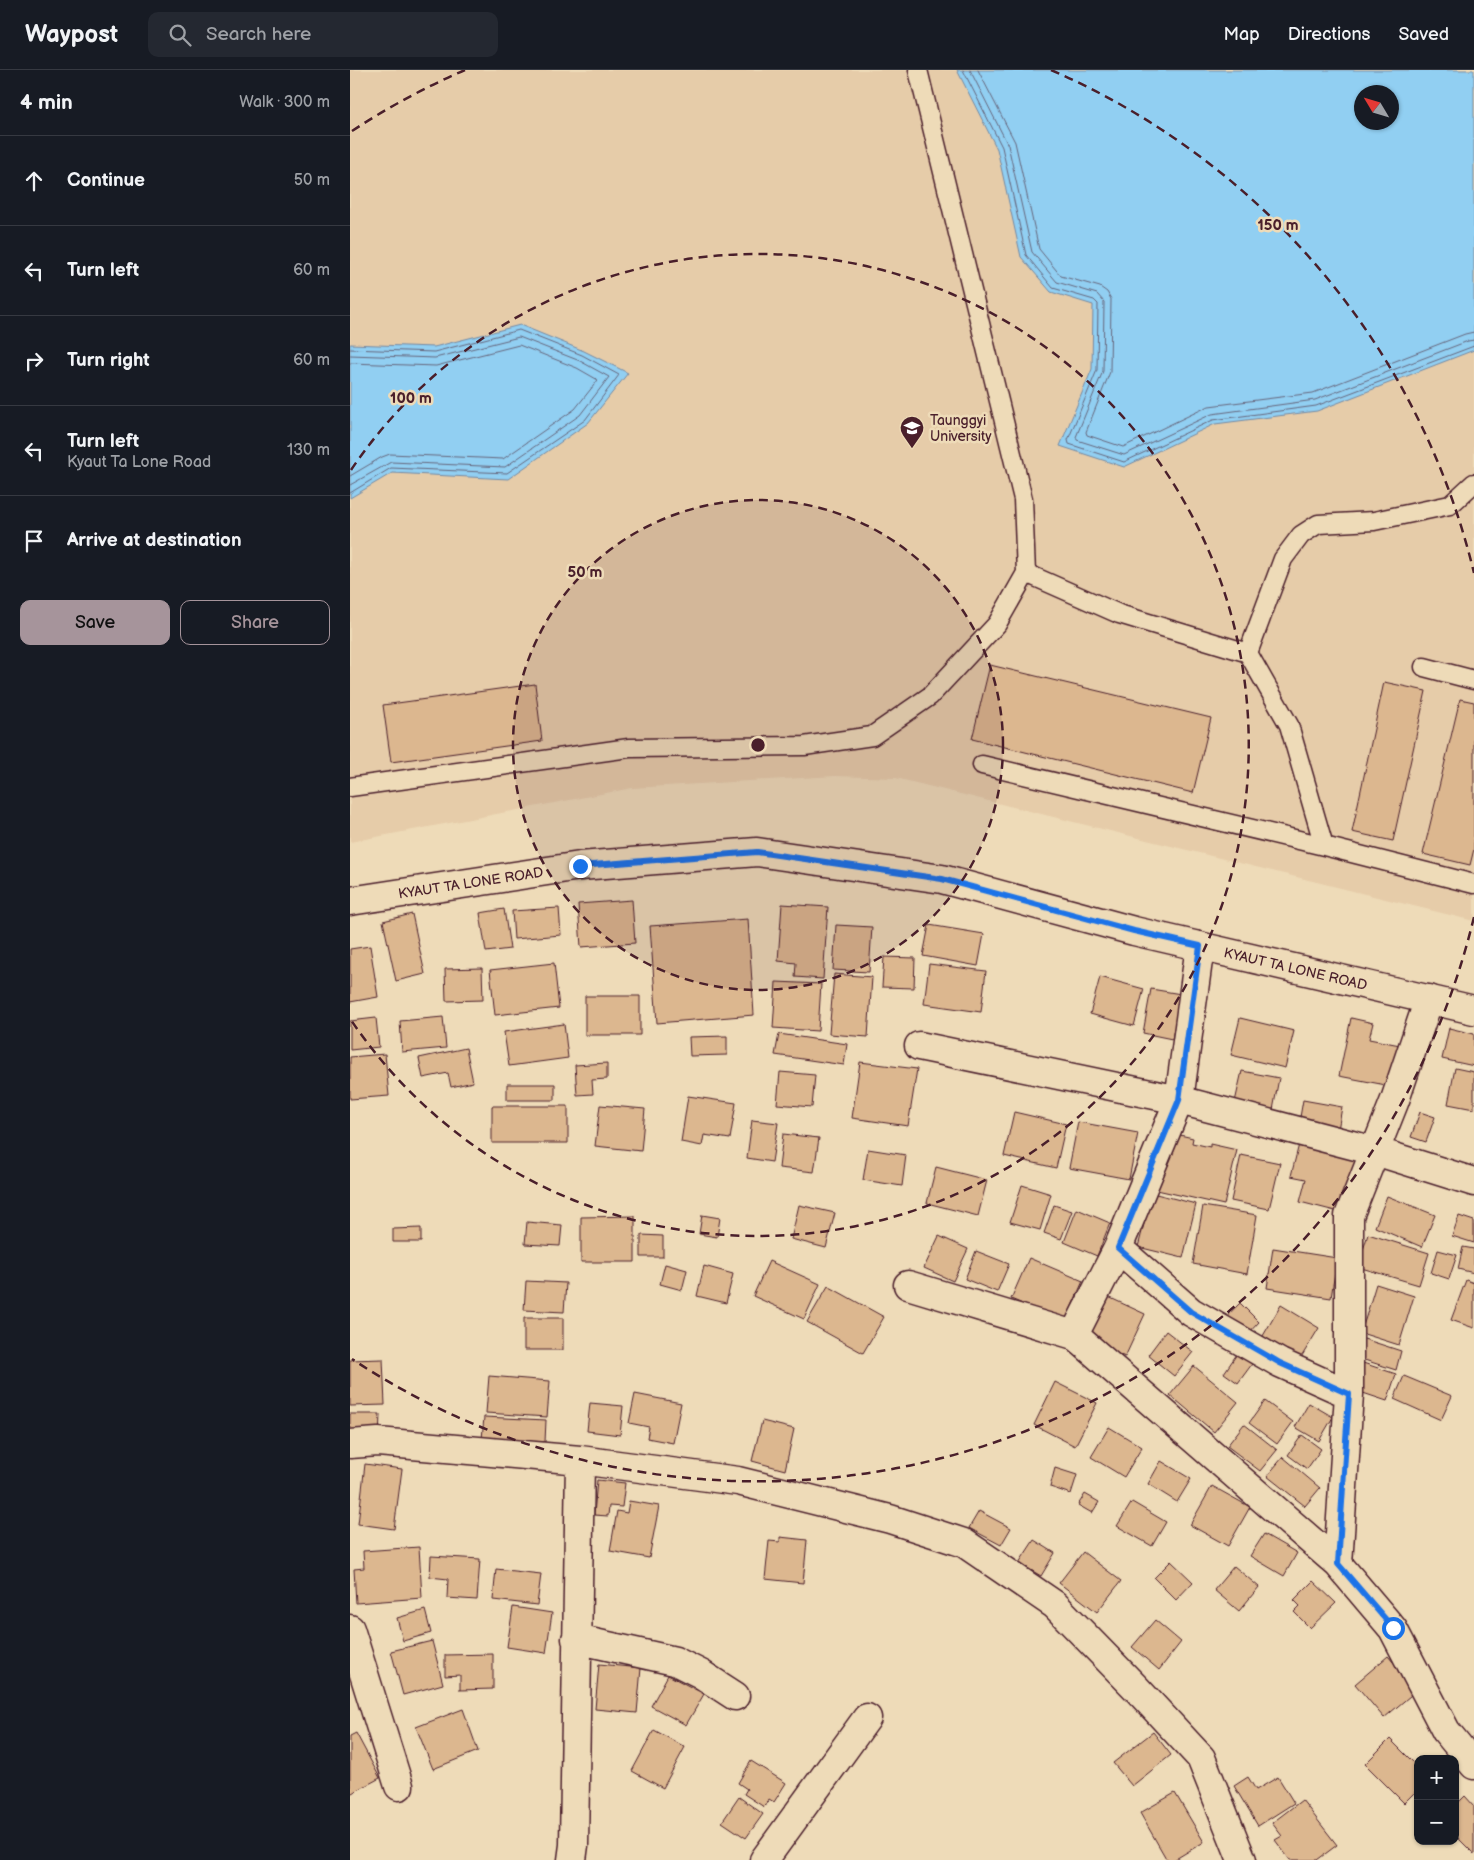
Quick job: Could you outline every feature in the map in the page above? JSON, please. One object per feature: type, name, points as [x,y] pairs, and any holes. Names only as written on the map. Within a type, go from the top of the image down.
[{"type":"street","name":"KYAUT TA LONE ROAD","points":[[350,901],[580,866],[757,852],[942,879],[1134,931],[1474,1010]]},
{"type":"street","points":[[1074,1335],[1118,1248],[1179,1100],[1200,946]]},
{"type":"street","points":[[1338,1564],[1349,1394],[1349,1216],[1395,1100],[1429,999]]},
{"type":"street","points":[[919,1046],[1179,1100],[1375,1151],[1474,1182]]},
{"type":"street","points":[[1118,1248],[1191,1312],[1280,1363],[1349,1394]]},
{"type":"street","points":[[908,1285],[1074,1335],[1338,1564],[1393,1628],[1446,1731],[1474,1765]]},
{"type":"street","points":[[350,1444],[378,1442],[580,1460],[738,1481],[890,1518],[964,1543],[1055,1605],[1136,1688],[1200,1758],[1242,1860]]},
{"type":"street","points":[[572,1860],[574,1845],[580,1460]]},
{"type":"street","points":[[350,1629],[399,1786]]},
{"type":"street","points":[[576,1639],[675,1661],[701,1674],[735,1696]]},
{"type":"street","points":[[764,1860],[868,1718]]},
{"type":"lane","points":[[350,787],[628,748],[804,746],[872,736],[930,696],[997,624],[1026,573],[1023,500],[918,70]]},
{"type":"lane","points":[[1248,653],[1283,559],[1301,535],[1318,524],[1374,521],[1450,506],[1474,483]]},
{"type":"lane","points":[[1026,573],[1119,614],[1248,653],[1289,725],[1324,846]]},
{"type":"lane","points":[[1424,667],[1474,680]]},
{"type":"lane","points":[[982,765],[1324,846],[1474,884]]},
{"type":"shaded area","name":"Taunggyi University","points":[[350,70],[1474,70],[1474,921],[896,778],[835,776],[632,788],[350,842]]},
{"type":"water","points":[[957,70],[1474,70],[1474,350],[1317,411],[1215,424],[1124,467],[1060,446],[1092,369],[1093,305],[1051,292],[1021,257],[997,149]]},
{"type":"water","points":[[520,325],[584,351],[628,373],[588,423],[508,479],[392,473],[350,498],[350,344],[434,347]]},
{"type":"building","points":[[990,665],[1211,718],[1193,793],[972,739]]},
{"type":"building","points":[[1384,682],[1426,691],[1393,841],[1352,832]]},
{"type":"building","points":[[535,684],[542,741],[391,762],[383,705]]},
{"type":"building","points":[[1460,699],[1474,702],[1474,849],[1470,865],[1423,854]]},
{"type":"building","points":[[632,900],[635,943],[581,947],[578,904]]},
{"type":"building","points":[[782,904],[828,907],[823,979],[795,977],[796,963],[778,961]]},
{"type":"building","points":[[559,908],[561,935],[514,939],[512,911]]},
{"type":"building","points":[[504,909],[510,949],[486,952],[480,913]]},
{"type":"building","points":[[412,914],[425,974],[396,981],[383,921]]},
{"type":"building","points":[[748,919],[754,1015],[657,1023],[650,926]]},
{"type":"building","points":[[836,925],[872,927],[869,972],[833,970]]},
{"type":"building","points":[[929,925],[984,934],[978,966],[923,956]]},
{"type":"building","points":[[370,946],[378,997],[350,1002],[350,949]]},
{"type":"building","points":[[884,957],[915,958],[914,988],[882,987]]},
{"type":"building","points":[[554,963],[559,1008],[495,1015],[490,970]]},
{"type":"building","points":[[929,964],[986,971],[981,1012],[924,1004]]},
{"type":"building","points":[[482,968],[483,1000],[446,1001],[445,969]]},
{"type":"building","points":[[834,974],[872,977],[868,1037],[829,1034]]},
{"type":"building","points":[[1100,977],[1144,989],[1134,1026],[1090,1014]]},
{"type":"building","points":[[776,982],[821,984],[818,1031],[773,1028]]},
{"type":"building","points":[[1151,989],[1181,994],[1172,1039],[1143,1033]]},
{"type":"building","points":[[585,996],[640,996],[640,1035],[585,1035]]},
{"type":"building","points":[[443,1017],[446,1048],[402,1052],[400,1021]]},
{"type":"building","points":[[376,1018],[379,1047],[350,1050],[350,1021]]},
{"type":"building","points":[[1240,1018],[1294,1031],[1285,1068],[1231,1055]]},
{"type":"building","points":[[1351,1018],[1373,1023],[1369,1039],[1400,1045],[1391,1086],[1339,1076]]},
{"type":"building","points":[[564,1024],[568,1058],[509,1066],[504,1032]]},
{"type":"building","points":[[1449,1028],[1474,1034],[1474,1066],[1442,1059]]},
{"type":"building","points":[[779,1034],[847,1044],[844,1065],[775,1055]]},
{"type":"building","points":[[727,1036],[727,1055],[690,1056],[689,1037]]},
{"type":"building","points":[[466,1048],[473,1082],[451,1087],[448,1073],[423,1078],[419,1058]]},
{"type":"building","points":[[385,1054],[389,1096],[350,1099],[350,1057]]},
{"type":"building","points":[[860,1062],[917,1069],[908,1126],[852,1118]]},
{"type":"building","points":[[607,1063],[607,1079],[592,1080],[593,1094],[577,1095],[575,1065]]},
{"type":"building","points":[[1455,1068],[1474,1072],[1474,1109],[1448,1104]]},
{"type":"building","points":[[1242,1071],[1279,1078],[1273,1110],[1235,1102]]},
{"type":"building","points":[[780,1072],[815,1075],[812,1107],[777,1104]]},
{"type":"building","points":[[507,1084],[555,1084],[555,1100],[507,1100]]},
{"type":"building","points":[[688,1096],[736,1103],[730,1139],[704,1135],[702,1146],[681,1142]]},
{"type":"building","points":[[1303,1100],[1342,1107],[1338,1130],[1299,1123]]},
{"type":"building","points":[[600,1105],[645,1109],[641,1151],[595,1146]]},
{"type":"building","points":[[492,1106],[568,1106],[568,1143],[492,1143]]},
{"type":"building","points":[[1014,1112],[1066,1124],[1056,1168],[1004,1156]]},
{"type":"building","points":[[1420,1112],[1435,1117],[1426,1142],[1411,1137]]},
{"type":"building","points":[[752,1120],[778,1123],[772,1162],[747,1158]]},
{"type":"building","points":[[1078,1122],[1138,1133],[1129,1179],[1069,1168]]},
{"type":"building","points":[[1171,1133],[1193,1138],[1192,1143],[1210,1147],[1210,1144],[1237,1150],[1224,1205],[1157,1190]]},
{"type":"building","points":[[783,1134],[819,1138],[814,1172],[779,1168]]},
{"type":"building","points":[[1299,1144],[1356,1159],[1343,1213],[1300,1202],[1306,1179],[1291,1176]]},
{"type":"building","points":[[868,1149],[906,1155],[902,1186],[863,1180]]},
{"type":"building","points":[[1241,1155],[1280,1163],[1269,1209],[1231,1201]]},
{"type":"building","points":[[936,1167],[987,1180],[978,1216],[927,1203]]},
{"type":"building","points":[[1022,1185],[1051,1194],[1040,1230],[1010,1222]]},
{"type":"building","points":[[1152,1193],[1196,1204],[1183,1258],[1138,1247]]},
{"type":"building","points":[[1387,1196],[1435,1215],[1422,1247],[1375,1227]]},
{"type":"building","points":[[799,1205],[835,1213],[826,1248],[791,1239]]},
{"type":"building","points":[[1054,1205],[1072,1211],[1061,1239],[1044,1233]]},
{"type":"building","points":[[1203,1206],[1257,1215],[1247,1274],[1193,1264]]},
{"type":"building","points":[[1077,1209],[1110,1223],[1097,1256],[1064,1242]]},
{"type":"building","points":[[702,1215],[720,1218],[717,1237],[699,1234]]},
{"type":"building","points":[[635,1216],[635,1262],[581,1262],[581,1217]]},
{"type":"building","points":[[1459,1216],[1474,1221],[1474,1243],[1452,1236]]},
{"type":"building","points":[[527,1222],[562,1225],[560,1246],[525,1244]]},
{"type":"building","points":[[421,1228],[421,1242],[393,1242],[393,1229]]},
{"type":"building","points":[[1368,1234],[1429,1253],[1419,1285],[1358,1267]]},
{"type":"building","points":[[641,1235],[663,1236],[663,1257],[641,1257]]},
{"type":"building","points":[[939,1236],[968,1249],[953,1281],[924,1268]]},
{"type":"building","points":[[1463,1247],[1474,1249],[1474,1273],[1458,1269]]},
{"type":"building","points":[[1273,1248],[1337,1258],[1331,1298],[1267,1288]]},
{"type":"building","points":[[1438,1250],[1457,1255],[1449,1279],[1431,1273]]},
{"type":"building","points":[[976,1251],[1009,1264],[997,1292],[965,1279]]},
{"type":"building","points":[[1029,1258],[1083,1281],[1065,1322],[1011,1299]]},
{"type":"building","points":[[769,1261],[820,1284],[804,1319],[753,1296]]},
{"type":"building","points":[[665,1264],[687,1270],[682,1290],[660,1284]]},
{"type":"building","points":[[704,1266],[733,1274],[726,1303],[697,1296]]},
{"type":"building","points":[[1466,1280],[1474,1283],[1474,1328],[1451,1320]]},
{"type":"building","points":[[526,1281],[566,1283],[564,1312],[524,1310]]},
{"type":"building","points":[[1376,1284],[1414,1296],[1399,1345],[1361,1333]]},
{"type":"building","points":[[828,1286],[884,1317],[863,1353],[807,1322]]},
{"type":"building","points":[[1104,1295],[1145,1314],[1125,1357],[1095,1343],[1099,1337],[1087,1331]]},
{"type":"building","points":[[1240,1303],[1259,1322],[1246,1336],[1226,1317]]},
{"type":"building","points":[[1281,1305],[1319,1328],[1297,1364],[1260,1341]]},
{"type":"building","points":[[524,1318],[563,1318],[563,1350],[524,1350]]},
{"type":"building","points":[[1166,1331],[1193,1352],[1174,1376],[1148,1355]]},
{"type":"building","points":[[1361,1338],[1401,1351],[1396,1370],[1355,1357]]},
{"type":"building","points":[[1237,1354],[1252,1364],[1238,1383],[1224,1373]]},
{"type":"building","points":[[383,1359],[385,1405],[350,1406],[350,1360]]},
{"type":"building","points":[[1363,1363],[1396,1374],[1387,1401],[1354,1390]]},
{"type":"building","points":[[1194,1366],[1238,1402],[1214,1432],[1170,1395]]},
{"type":"building","points":[[489,1376],[550,1381],[547,1417],[486,1413]]},
{"type":"building","points":[[1404,1376],[1452,1396],[1441,1420],[1394,1399]]},
{"type":"building","points":[[1055,1382],[1097,1403],[1075,1446],[1034,1425]]},
{"type":"building","points":[[635,1394],[681,1403],[673,1443],[647,1438],[649,1427],[629,1423]]},
{"type":"building","points":[[1265,1401],[1293,1422],[1277,1444],[1249,1423]]},
{"type":"building","points":[[590,1403],[623,1406],[620,1435],[587,1431]]},
{"type":"building","points":[[1309,1403],[1333,1417],[1319,1441],[1295,1427]]},
{"type":"building","points":[[350,1414],[380,1414],[379,1439],[350,1439]]},
{"type":"building","points":[[484,1417],[546,1420],[545,1442],[482,1439]]},
{"type":"building","points":[[762,1421],[794,1429],[785,1470],[752,1461]]},
{"type":"building","points":[[1244,1424],[1277,1450],[1260,1471],[1227,1446]]},
{"type":"building","points":[[1109,1427],[1142,1447],[1124,1477],[1091,1457]]},
{"type":"building","points":[[1302,1435],[1321,1449],[1307,1469],[1288,1455]]},
{"type":"building","points":[[1283,1457],[1320,1488],[1305,1506],[1267,1476]]},
{"type":"building","points":[[1161,1461],[1191,1479],[1177,1502],[1148,1484]]},
{"type":"building","points":[[365,1464],[402,1469],[394,1529],[358,1524]]},
{"type":"building","points":[[1055,1468],[1077,1475],[1071,1494],[1050,1487]]},
{"type":"building","points":[[597,1480],[625,1483],[622,1507],[609,1506],[608,1516],[594,1515]]},
{"type":"building","points":[[1212,1486],[1250,1507],[1228,1546],[1190,1525]]},
{"type":"building","points":[[1085,1494],[1099,1502],[1092,1513],[1078,1505]]},
{"type":"building","points":[[629,1501],[659,1506],[649,1558],[610,1551],[617,1511],[627,1513]]},
{"type":"building","points":[[1132,1502],[1166,1522],[1152,1546],[1117,1526]]},
{"type":"building","points":[[979,1511],[1011,1528],[1001,1545],[969,1528]]},
{"type":"building","points":[[1264,1534],[1297,1553],[1284,1576],[1250,1556]]},
{"type":"building","points":[[780,1537],[807,1540],[803,1583],[765,1579],[769,1541],[780,1542]]},
{"type":"building","points":[[1034,1540],[1055,1553],[1041,1576],[1019,1563]]},
{"type":"building","points":[[419,1547],[422,1598],[356,1603],[354,1569],[364,1568],[363,1551]]},
{"type":"building","points":[[1083,1552],[1121,1581],[1097,1612],[1059,1583]]},
{"type":"building","points":[[431,1556],[480,1559],[477,1600],[447,1598],[448,1579],[430,1577]]},
{"type":"building","points":[[1171,1561],[1193,1582],[1176,1600],[1154,1578]]},
{"type":"building","points":[[1234,1566],[1259,1587],[1239,1611],[1214,1590]]},
{"type":"building","points":[[496,1569],[541,1574],[537,1605],[493,1600]]},
{"type":"building","points":[[1313,1581],[1336,1603],[1310,1628],[1294,1612],[1300,1606],[1294,1600]]},
{"type":"building","points":[[513,1607],[552,1613],[546,1653],[507,1647]]},
{"type":"building","points":[[425,1610],[431,1633],[403,1641],[397,1618]]},
{"type":"building","points":[[1155,1620],[1181,1642],[1159,1670],[1132,1647]]},
{"type":"building","points":[[432,1641],[443,1684],[403,1695],[391,1651]]},
{"type":"building","points":[[493,1654],[493,1689],[460,1690],[460,1675],[445,1676],[445,1655]]},
{"type":"building","points":[[1388,1656],[1417,1690],[1384,1718],[1355,1684]]},
{"type":"building","points":[[599,1664],[641,1668],[637,1713],[595,1709]]},
{"type":"building","points":[[668,1675],[704,1694],[686,1725],[651,1706]]},
{"type":"building","points":[[463,1709],[478,1751],[433,1769],[416,1727]]},
{"type":"building","points":[[654,1730],[685,1747],[663,1788],[632,1771]]},
{"type":"building","points":[[1153,1732],[1171,1755],[1132,1786],[1113,1763]]},
{"type":"building","points":[[356,1733],[380,1778],[350,1794],[350,1736]]},
{"type":"building","points":[[1390,1739],[1414,1763],[1414,1793],[1404,1803],[1365,1764]]},
{"type":"building","points":[[751,1761],[786,1783],[774,1802],[769,1799],[764,1807],[744,1794],[747,1789],[738,1783]]},
{"type":"building","points":[[1248,1777],[1256,1790],[1278,1777],[1294,1803],[1258,1826],[1234,1786]]},
{"type":"building","points":[[1175,1793],[1204,1842],[1174,1860],[1167,1860],[1140,1813]]},
{"type":"building","points":[[1465,1796],[1474,1806],[1474,1854],[1459,1839],[1459,1802]]},
{"type":"building","points":[[739,1797],[763,1814],[746,1838],[722,1822]]},
{"type":"building","points":[[1302,1800],[1337,1845],[1317,1860],[1290,1860],[1275,1840],[1282,1836],[1272,1823]]},
{"type":"place","name":"Taunggyi University","points":[[912,449]]},
{"type":"route","points":[[580,866],[757,852],[942,879],[1134,931],[1200,946],[1179,1100],[1118,1248],[1191,1312],[1280,1363],[1349,1394],[1338,1564],[1393,1628]]}]
